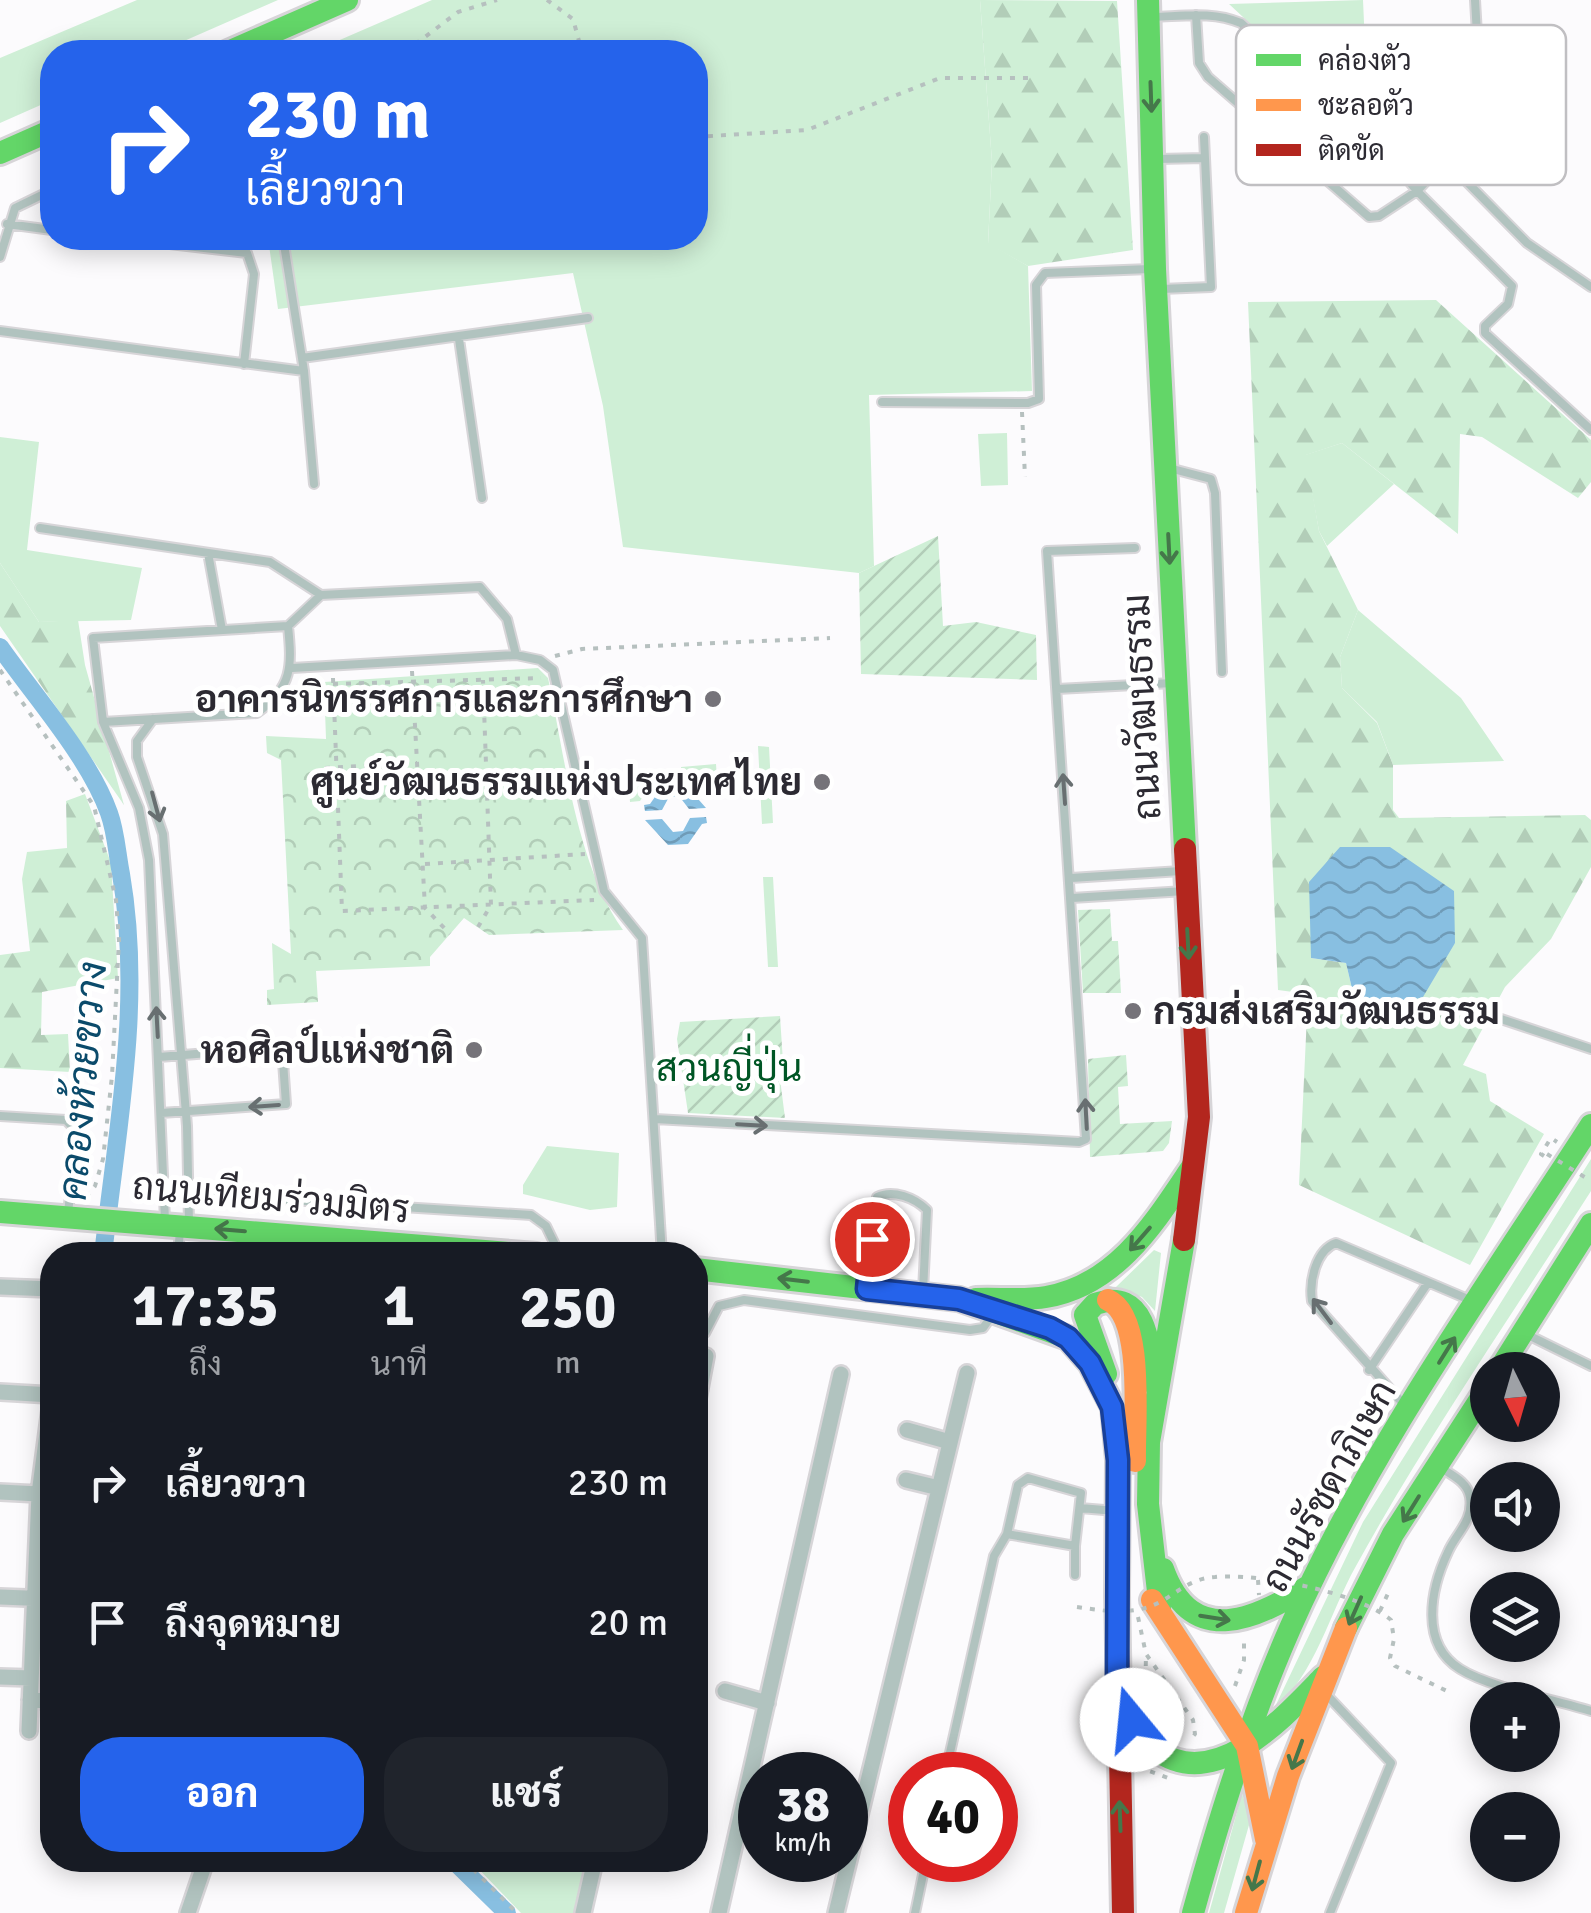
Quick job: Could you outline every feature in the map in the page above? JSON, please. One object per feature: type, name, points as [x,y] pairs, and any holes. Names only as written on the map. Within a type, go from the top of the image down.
[{"type":"street","points":[[269,40],[347,0]]},
{"type":"street","name":"ถนนวัฒนธรรม","points":[[1148,8],[1155,279],[1198,1117],[1197,1160],[1156,1408]]},
{"type":"street","points":[[0,153],[40,135]]},
{"type":"street","name":"ถนนรัชดาภิเษก","points":[[1193,1913],[1217,1824],[1310,1585],[1409,1410],[1591,1125]]},
{"type":"street","points":[[708,1271],[959,1299],[1047,1297],[1083,1287],[1122,1260],[1146,1235],[1197,1160]]},
{"type":"street","name":"ถนนเทียมร่วมมิตร","points":[[0,1212],[82,1206],[130,1221],[341,1242]]},
{"type":"street","points":[[1509,1352],[1591,1224]]},
{"type":"street","points":[[0,1287],[40,1289]]},
{"type":"street","points":[[959,1299],[1068,1338],[1090,1363],[1112,1407]]},
{"type":"street","points":[[1108,1300],[1120,1305],[1132,1328],[1143,1582],[1247,1746],[1266,1838]]},
{"type":"street","points":[[1123,1913],[1117,1700],[1120,1511],[1112,1407],[1104,1362],[1085,1324],[1087,1311],[1108,1300],[1134,1308],[1142,1322],[1156,1408],[1148,1469],[1160,1609]]},
{"type":"street","points":[[836,1913],[967,1372]]},
{"type":"street","points":[[719,1913],[842,1374]]},
{"type":"street","points":[[0,1392],[40,1394]]},
{"type":"street","points":[[1246,1913],[1266,1838],[1325,1680],[1384,1552],[1470,1416]]},
{"type":"street","points":[[908,1430],[950,1442]]},
{"type":"street","points":[[906,1480],[939,1488]]},
{"type":"street","points":[[29,1731],[40,1486]]},
{"type":"street","points":[[0,1492],[39,1494]]},
{"type":"street","points":[[1151,1516],[1166,1584],[1178,1602],[1195,1614],[1240,1621],[1260,1616],[1310,1585]]},
{"type":"street","points":[[0,1596],[40,1598]]},
{"type":"street","points":[[0,1677],[31,1678]]},
{"type":"street","points":[[1117,1700],[1161,1753],[1180,1759],[1207,1759],[1247,1746],[1325,1680]]},
{"type":"street","points":[[726,1691],[767,1703]]},
{"type":"street","points":[[30,1700],[40,1700]]},
{"type":"street","points":[[188,1913],[202,1872]]},
{"type":"street","points":[[583,1913],[592,1872]]},
{"type":"lane","points":[[1475,0],[1476,25]]},
{"type":"lane","points":[[1148,8],[1222,15],[1243,25]]},
{"type":"lane","points":[[1196,15],[1199,63],[1208,77],[1236,101]]},
{"type":"lane","points":[[882,402],[1022,403],[1039,399],[1036,284],[1045,272],[1211,287],[1204,137]]},
{"type":"lane","points":[[1152,159],[1204,158]]},
{"type":"lane","points":[[1332,185],[1369,217],[1379,216],[1423,185]]},
{"type":"lane","points":[[1412,185],[1512,286],[1508,304],[1485,326],[1485,333],[1591,430]]},
{"type":"lane","points":[[1470,185],[1527,243],[1591,287]]},
{"type":"lane","points":[[0,257],[15,208],[40,196]]},
{"type":"lane","points":[[7,224],[40,228]]},
{"type":"lane","points":[[220,250],[246,253],[254,274],[244,364]]},
{"type":"lane","points":[[285,250],[304,371],[314,484]]},
{"type":"lane","points":[[302,358],[588,318]]},
{"type":"lane","points":[[0,331],[304,371]]},
{"type":"lane","points":[[458,339],[482,498]]},
{"type":"lane","points":[[1165,467],[1211,479],[1222,672]]},
{"type":"lane","points":[[40,528],[270,562],[320,595],[480,587],[507,619],[516,655]]},
{"type":"lane","points":[[655,1119],[1079,1142],[1086,1139],[1047,552],[1135,548]]},
{"type":"lane","points":[[208,553],[222,630]]},
{"type":"lane","points":[[178,1225],[164,1192],[149,860],[139,808],[103,722],[94,638],[288,626],[320,595]]},
{"type":"lane","points":[[103,722],[257,713],[276,699],[292,668],[288,626]]},
{"type":"lane","points":[[292,668],[516,655],[540,660],[553,670],[604,891],[642,938],[661,1242]]},
{"type":"lane","points":[[1057,689],[1176,682]]},
{"type":"lane","points":[[153,718],[137,741],[138,757],[164,834],[186,1112],[188,1193],[178,1225],[178,1242]]},
{"type":"lane","points":[[1071,878],[1185,881]]},
{"type":"lane","points":[[1072,898],[1185,881]]},
{"type":"lane","points":[[1502,1019],[1591,1049]]},
{"type":"lane","points":[[159,1057],[282,1047],[286,1104],[162,1114]]},
{"type":"lane","points":[[0,1116],[66,1120],[73,1125],[78,1133],[82,1206]]},
{"type":"lane","points":[[164,1192],[531,1215],[546,1226],[554,1242]]},
{"type":"lane","points":[[867,1289],[877,1197],[896,1195],[918,1201],[927,1210],[922,1295]]},
{"type":"lane","points":[[1409,1410],[1369,1370],[1312,1301],[1310,1280],[1325,1248],[1336,1243],[1477,1302]]},
{"type":"lane","points":[[1369,1370],[1427,1284]]},
{"type":"lane","points":[[708,1327],[719,1306],[744,1300],[970,1330],[983,1328],[994,1311]]},
{"type":"lane","points":[[1522,1332],[1591,1366]]},
{"type":"lane","points":[[1438,1466],[1465,1484],[1471,1500],[1466,1525],[1448,1550],[1438,1582],[1431,1630],[1440,1654],[1463,1671],[1591,1711]]},
{"type":"lane","points":[[950,1752],[994,1556],[1007,1534],[1020,1480],[1076,1489],[1082,1497],[1075,1575]]},
{"type":"lane","points":[[1080,1508],[1120,1511]]},
{"type":"lane","points":[[1007,1534],[1075,1546]]},
{"type":"lane","points":[[1325,1680],[1391,1763],[1330,1913]]},
{"type":"lane","points":[[915,1913],[921,1882]]},
{"type":"path","points":[[421,40],[458,12],[497,0]]},
{"type":"path","points":[[547,0],[574,18],[579,40]]},
{"type":"path","points":[[708,136],[807,130],[940,78],[1033,78]]},
{"type":"path","points":[[1022,403],[1025,478]]},
{"type":"path","points":[[540,660],[582,649],[830,638]]},
{"type":"path","points":[[478,927],[491,905],[482,657]]},
{"type":"path","points":[[411,662],[426,908],[450,934]]},
{"type":"path","points":[[332,666],[342,911],[596,900],[592,885]]},
{"type":"path","points":[[0,670],[94,806],[116,900],[119,940],[103,1158],[95,1186],[82,1206]]},
{"type":"path","points":[[333,684],[540,676],[546,685]]},
{"type":"path","points":[[325,768],[417,763]]},
{"type":"path","points":[[419,792],[487,790]]},
{"type":"path","points":[[423,864],[585,854],[589,870]]},
{"type":"path","points":[[1551,1138],[1541,1154],[1591,1181]]},
{"type":"path","points":[[1077,1608],[1130,1611],[1158,1603],[1184,1585],[1214,1577],[1327,1592],[1380,1611],[1391,1620],[1394,1639],[1390,1658],[1395,1666],[1451,1693]]},
{"type":"path","points":[[1258,1580],[1260,1600]]},
{"type":"path","points":[[1380,1611],[1392,1585]]},
{"type":"path","points":[[1136,1603],[1146,1654],[1142,1686],[1146,1708]]},
{"type":"path","points":[[1234,1687],[1244,1660],[1244,1637]]},
{"type":"path","points":[[1146,1654],[1193,1720],[1194,1734],[1184,1742]]},
{"type":"path","points":[[1132,1765],[1177,1780]]},
{"type":"path","points":[[476,1872],[517,1913]]},
{"type":"green space","points":[[137,0],[278,0],[186,40],[43,40]]},
{"type":"green space","points":[[432,0],[980,0],[992,162],[988,243],[1028,266],[1032,391],[869,395],[874,566],[859,573],[623,547],[603,406],[573,273],[278,309],[270,250],[708,250],[708,40],[340,40]]},
{"type":"green space","points":[[980,0],[1117,1],[1133,250],[1028,266],[988,244],[992,162]]},
{"type":"green space","points":[[1363,0],[1364,25],[1252,25],[1229,4]]},
{"type":"green space","points":[[40,41],[40,105],[0,123],[0,58]]},
{"type":"green space","points":[[1436,300],[1591,440],[1591,482],[1578,498],[1482,437],[1460,434],[1458,534],[1342,443],[1306,455],[1319,531],[1358,610],[1340,657],[1342,688],[1377,723],[1393,765],[1393,810],[1399,818],[1585,815],[1591,820],[1591,867],[1551,939],[1505,987],[1463,1065],[1486,1074],[1490,1101],[1544,1134],[1470,1265],[1299,1185],[1308,994],[1278,990],[1248,302]],"holes":[[[1455,943],[1354,997],[1346,963],[1311,958]]]},
{"type":"green space","points":[[1007,433],[1008,485],[981,486],[978,434]]},
{"type":"green space","points":[[0,437],[39,442],[27,550],[142,568],[131,620],[39,622],[0,563]]},
{"type":"green space","points":[[1342,443],[1394,484],[1327,546],[1319,531],[1305,455]]},
{"type":"green space","points":[[938,536],[943,626],[976,622],[1036,635],[1037,680],[861,674],[859,573]]},
{"type":"green space","points":[[0,563],[39,622],[78,620],[85,665],[124,805],[0,626]]},
{"type":"green space","points":[[1358,610],[1461,698],[1504,761],[1393,765],[1377,722],[1342,688],[1340,657]]},
{"type":"green space","points":[[538,668],[548,678],[583,842],[607,903],[623,930],[489,935],[464,918],[430,957],[430,966],[316,971],[318,1002],[267,1005],[267,990],[274,989],[272,943],[291,954],[281,760],[267,753],[266,736],[326,739],[324,682]]},
{"type":"green space","points":[[758,746],[769,747],[773,823],[762,824]]},
{"type":"green space","points":[[716,764],[718,794],[708,794],[692,777],[681,777],[681,767]]},
{"type":"green space","points":[[663,770],[664,780],[653,781],[640,801],[630,802],[628,773]]},
{"type":"green space","points":[[85,794],[111,863],[118,978],[42,992],[41,1035],[68,1034],[70,1072],[0,1068],[0,955],[30,951],[22,879],[27,852],[67,848],[66,801]]},
{"type":"green space","points":[[763,877],[773,877],[778,967],[768,967]]},
{"type":"green space","points":[[1110,909],[1112,941],[1118,941],[1121,993],[1083,993],[1078,910]]},
{"type":"green space","name":"สวนญี่ปุ่น","points":[[780,1016],[783,1062],[778,1063],[785,1118],[688,1113],[677,1039],[680,1022]]},
{"type":"green space","points":[[1126,1055],[1128,1086],[1118,1087],[1120,1124],[1172,1121],[1169,1143],[1163,1151],[1090,1157],[1088,1059]]},
{"type":"green space","points":[[547,1146],[619,1153],[617,1207],[590,1210],[523,1194],[523,1185]]},
{"type":"green space","points":[[1591,1159],[1591,1191],[1486,1352],[1470,1352],[1470,1377],[1356,1566],[1311,1661],[1273,1711],[1363,1522]]},
{"type":"green space","points":[[1154,1250],[1161,1253],[1155,1311],[1142,1297],[1116,1287]]},
{"type":"green space","points":[[1242,1794],[1251,1818],[1224,1913],[1209,1913]]},
{"type":"green space","points":[[482,1872],[584,1872],[574,1913],[521,1913]]},
{"type":"water","points":[[684,783],[706,808],[689,809],[679,796],[669,797],[662,810],[645,811],[644,805],[650,804],[664,784]]},
{"type":"water","points":[[706,817],[707,823],[702,824],[688,844],[668,845],[645,820],[662,819],[673,832],[683,831],[690,818]]},
{"type":"water","points":[[1340,847],[1390,847],[1454,891],[1455,943],[1423,997],[1394,1005],[1354,997],[1346,963],[1311,958],[1309,882]]},
{"type":"waterway","name":"คลองห้วยขวาง","points":[[0,647],[88,770],[115,835],[127,922],[129,1017],[105,1242]]},
{"type":"waterway","name":"คลองห้วยขวาง","points":[[465,1872],[507,1913]]},
{"type":"traffic: fast","points":[[255,40],[347,0]]},
{"type":"traffic: fast","points":[[1148,0],[1155,269],[1185,849]]},
{"type":"traffic: fast","points":[[0,153],[40,135]]},
{"type":"traffic: fast","points":[[1193,1913],[1249,1732],[1322,1560],[1431,1370],[1591,1125]]},
{"type":"traffic: fast","points":[[976,1299],[1046,1297],[1094,1279],[1132,1248],[1192,1167]]},
{"type":"traffic: fast","points":[[0,1212],[374,1242]]},
{"type":"traffic: fast","points":[[1510,1352],[1591,1224]]},
{"type":"traffic: fast","points":[[1160,1609],[1148,1504],[1149,1442],[1184,1240]]},
{"type":"traffic: fast","points":[[708,1270],[959,1299],[1068,1338],[1090,1363],[1113,1407],[1118,1460],[1117,1595]]},
{"type":"traffic: fast","points":[[1106,1374],[1085,1315],[1095,1304],[1112,1301],[1126,1304],[1142,1323],[1153,1383]]},
{"type":"traffic: fast","points":[[1346,1628],[1393,1534],[1470,1415]]},
{"type":"traffic: fast","points":[[1163,1569],[1175,1594],[1191,1610],[1208,1619],[1248,1616],[1310,1585]]},
{"type":"traffic: fast","points":[[1117,1700],[1156,1750],[1179,1761],[1202,1763],[1248,1745],[1323,1677]]},
{"type":"traffic: slow","points":[[1108,1300],[1120,1310],[1133,1348],[1135,1461]]},
{"type":"traffic: slow","points":[[1152,1600],[1247,1746],[1266,1839]]},
{"type":"traffic: slow","points":[[1246,1913],[1288,1776],[1346,1628]]},
{"type":"traffic: jam","points":[[1184,1240],[1199,1117],[1185,849]]},
{"type":"traffic: jam","points":[[1117,1595],[1123,1913]]},
{"type":"place","name":"อาคารนิทรรศการและการศึกษา","points":[[713,699]]},
{"type":"place","name":"ศูนย์วัฒนธรรมแห่งประเทศไทย","points":[[822,782]]},
{"type":"place","name":"กรมส่งเสริมวัฒนธรรม","points":[[1133,1011]]},
{"type":"place","name":"หอศิลป์แห่งชาติ","points":[[474,1050]]},
{"type":"route","points":[[872,1239],[867,1289],[959,1299],[1050,1328],[1068,1338],[1090,1363],[1112,1407],[1120,1511],[1117,1700],[1132,1720]]}]
